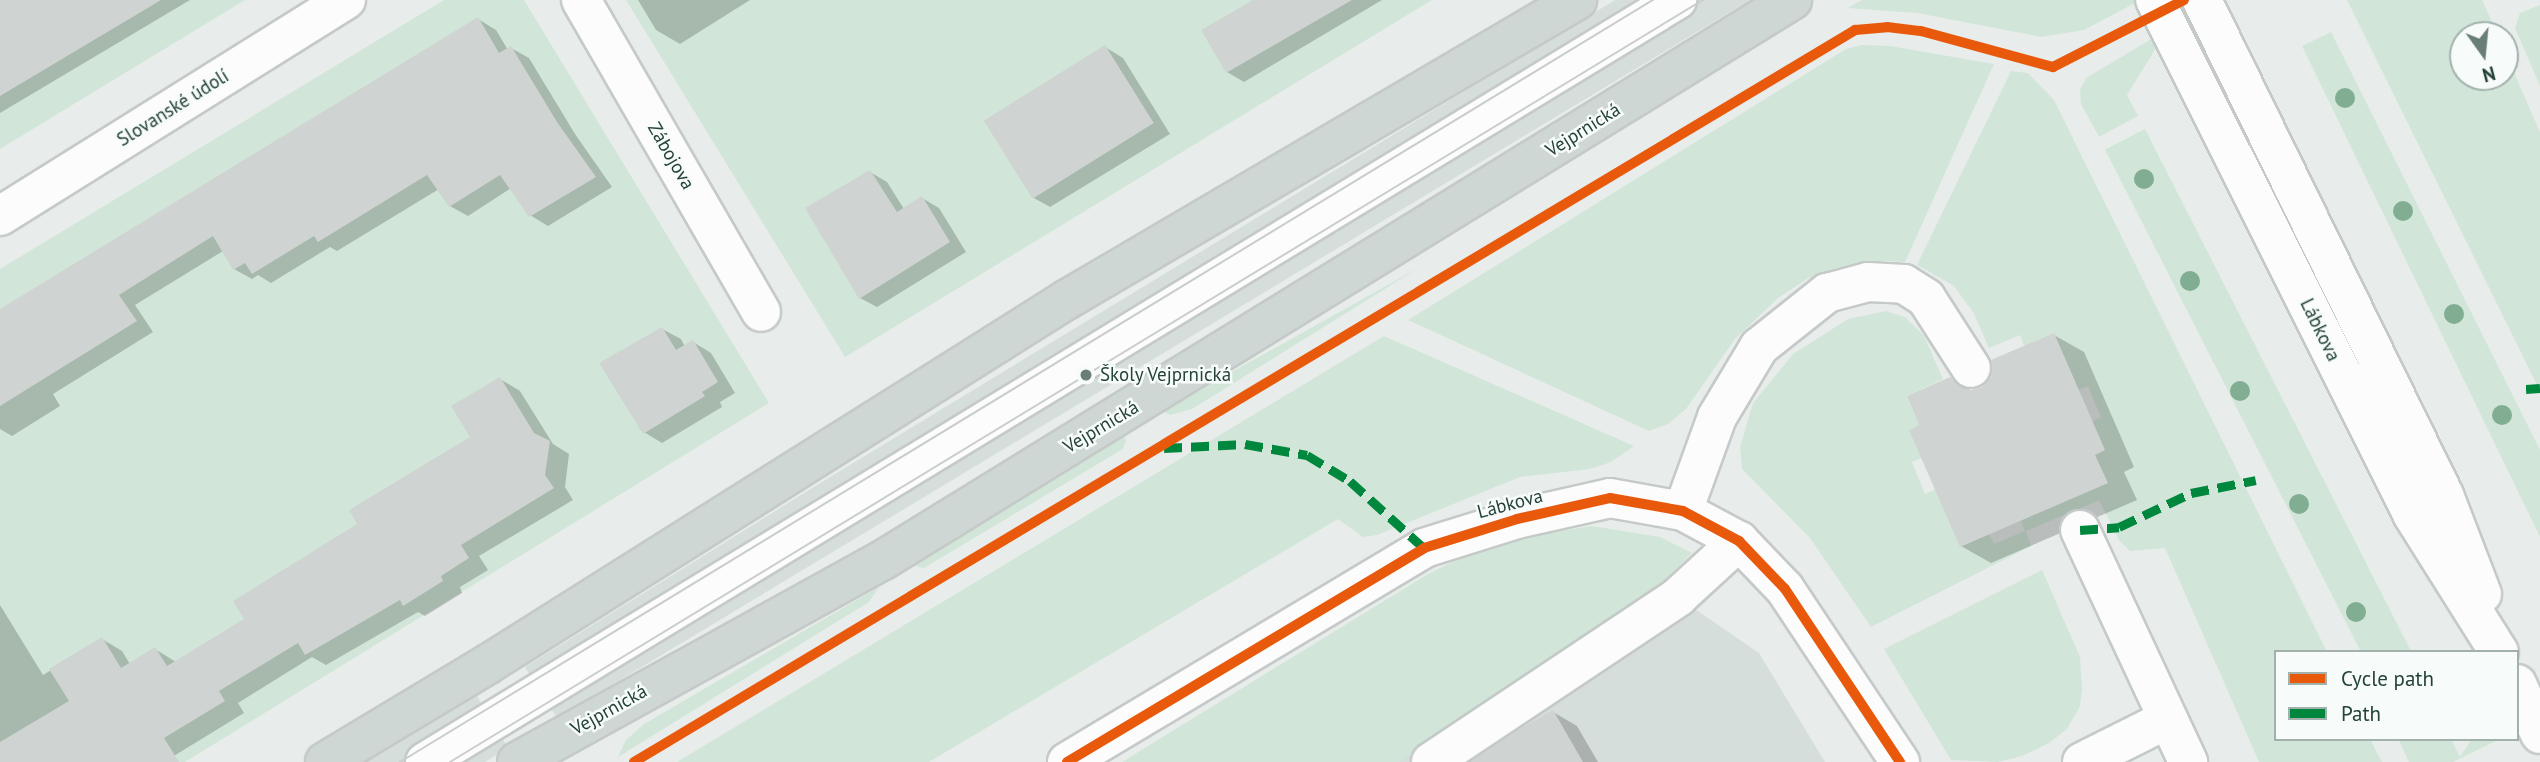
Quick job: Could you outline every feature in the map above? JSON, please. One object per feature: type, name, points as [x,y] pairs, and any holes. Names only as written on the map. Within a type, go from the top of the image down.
[{"type":"main road","points":[[325,762],[488,664],[1066,300],[1577,0]]},
{"type":"main road","name":"Vejprnická","points":[[536,757],[883,560],[1792,0]]},
{"type":"street","name":"Slovanské údolí","points":[[0,216],[346,0]]},
{"type":"street","name":"Zábojova","points":[[581,0],[761,312]]},
{"type":"street","points":[[425,762],[1677,0]]},
{"type":"street","name":"Lábkova","points":[[2155,0],[2412,514],[2501,650]]},
{"type":"street","name":"Lábkova","points":[[2202,0],[2444,495],[2501,650]]},
{"type":"street","points":[[1682,511],[1717,417],[1759,347],[1827,293],[1868,282],[1904,284],[1926,298],[1971,368]]},
{"type":"street","name":"Lábkova","points":[[1067,762],[1424,548],[1517,519],[1610,498],[1682,511],[1739,541],[1785,589],[1900,762]]},
{"type":"street","points":[[2080,530],[2188,762]]},
{"type":"street","points":[[1431,762],[1678,597],[1739,541]]},
{"type":"street","name":"Vejprnická","points":[[488,664],[515,707],[536,757]]},
{"type":"street","points":[[2519,688],[2540,734]]},
{"type":"street","points":[[2082,762],[2168,719]]},
{"type":"shaded area","points":[[1615,0],[1750,0],[557,718],[525,667],[817,485]]},
{"type":"shaded area","points":[[1612,552],[1759,653],[1825,762],[1255,762]]},
{"type":"shaded area","points":[[476,694],[508,748],[485,762],[364,762]]},
{"type":"green space","points":[[0,0],[245,0],[0,149]]},
{"type":"green space","points":[[444,0],[524,0],[769,403],[185,762],[0,762],[0,269]]},
{"type":"green space","points":[[626,0],[1432,0],[845,357]]},
{"type":"green space","points":[[1862,0],[2139,1],[2084,30],[2042,37],[1917,13],[1848,8]]},
{"type":"green space","points":[[2347,0],[2482,0],[2492,21],[2449,21],[2449,91],[2519,91],[2519,84],[2540,132],[2540,391]]},
{"type":"green space","points":[[2540,5],[2540,86],[2519,37],[2517,21],[2520,13]]},
{"type":"green space","points":[[2331,32],[2540,450],[2540,537],[2302,46]]},
{"type":"green space","points":[[2158,35],[2161,40],[2127,95],[2138,116],[2099,137],[2081,104],[2080,90],[2086,78]]},
{"type":"green space","points":[[1862,45],[1890,46],[1994,64],[1905,262],[1883,261],[1836,268],[1807,279],[1778,298],[1735,339],[1686,409],[1668,424],[1649,431],[1408,320],[1846,49]]},
{"type":"green space","points":[[2011,71],[2028,73],[2054,100],[2326,650],[2274,650],[2274,741],[2371,741],[2382,762],[2259,762],[2165,548],[2130,551],[2119,540],[2099,500],[2026,531],[2031,546],[1871,627],[1810,538],[1742,469],[1740,447],[1753,403],[1793,354],[1848,319],[1886,311],[1905,317],[1924,336],[1943,379],[1907,396],[1919,425],[1909,430],[1922,458],[1912,462],[1925,494],[1936,489],[1960,546],[1989,534],[1994,544],[2025,531],[2021,520],[2107,483],[2095,455],[2092,422],[2101,417],[2088,386],[2078,390],[2054,333],[2024,346],[2020,335],[1989,348],[1973,312],[1954,286],[1917,265]]},
{"type":"green space","points":[[2145,129],[2410,650],[2360,650],[2105,149]]},
{"type":"green space","points":[[1420,267],[1192,409],[1170,415],[1162,411]]},
{"type":"green space","points":[[1384,336],[1634,446],[1611,462],[1590,469],[1520,477],[1377,535],[1363,537],[1338,519],[929,762],[677,762]]},
{"type":"green space","points":[[1124,434],[1126,441],[1123,449],[924,568],[914,566]]},
{"type":"green space","points":[[1592,526],[1660,537],[1692,553],[1660,585],[1399,762],[1122,762],[1428,574],[1472,552],[1523,537]]},
{"type":"green space","points":[[2042,570],[2080,657],[2080,706],[2067,729],[2049,743],[2022,756],[1998,762],[1951,760],[1884,649]]},
{"type":"green space","points":[[879,587],[869,602],[618,757],[626,740],[644,724]]},
{"type":"green space","points":[[2399,741],[2452,741],[2460,757],[2471,741],[2496,741],[2453,762],[2409,762]]},
{"type":"building","points":[[0,0],[161,0],[0,96]]},
{"type":"building","points":[[1253,0],[1352,0],[1226,73],[1201,30]]},
{"type":"building","points":[[478,17],[499,53],[511,46],[557,122],[596,177],[529,217],[500,175],[449,207],[427,175],[318,242],[314,236],[252,274],[245,263],[233,270],[213,236],[119,295],[137,321],[0,406],[0,309]]},
{"type":"building","points":[[1105,45],[1154,123],[1032,199],[984,121]]},
{"type":"building","points":[[870,170],[897,212],[922,196],[950,242],[859,299],[805,208]]},
{"type":"building","points":[[662,327],[676,350],[693,340],[718,382],[702,392],[705,396],[643,434],[599,363]]},
{"type":"building","points":[[2054,333],[2105,450],[2095,455],[2108,483],[1960,547],[1909,430],[1919,425],[1907,396],[1950,377],[1962,388],[1971,390],[1982,387],[1991,377],[1991,360]]},
{"type":"building","points":[[500,377],[534,433],[550,441],[545,475],[554,488],[461,545],[469,558],[441,576],[443,581],[403,606],[400,600],[305,655],[298,643],[219,691],[225,701],[164,738],[179,762],[0,762],[0,742],[69,701],[49,669],[102,637],[121,668],[155,647],[167,666],[244,619],[233,601],[357,524],[349,510],[470,437],[451,406]]},
{"type":"building","points":[[1553,710],[1583,762],[1470,762],[1515,732]]},
{"type":"tram line","points":[[400,762],[1653,0]]},
{"type":"tram line","points":[[450,762],[1703,0]]},
{"type":"marked path","points":[[2526,389],[2540,388]]},
{"type":"marked path","points":[[1164,448],[1245,444],[1307,455],[1350,481],[1424,548]]},
{"type":"marked path","points":[[2080,530],[2119,527],[2191,493],[2256,480]]},
{"type":"cycle path","points":[[634,762],[1855,30],[1887,27],[1921,31],[2053,67],[2184,0]]},
{"type":"cycle path","points":[[1067,762],[1424,548],[1517,519],[1610,498],[1683,511],[1739,541],[1785,589],[1900,762]]},
{"type":"place","name":"Školy Vejprnická","points":[[1086,375]]}]
